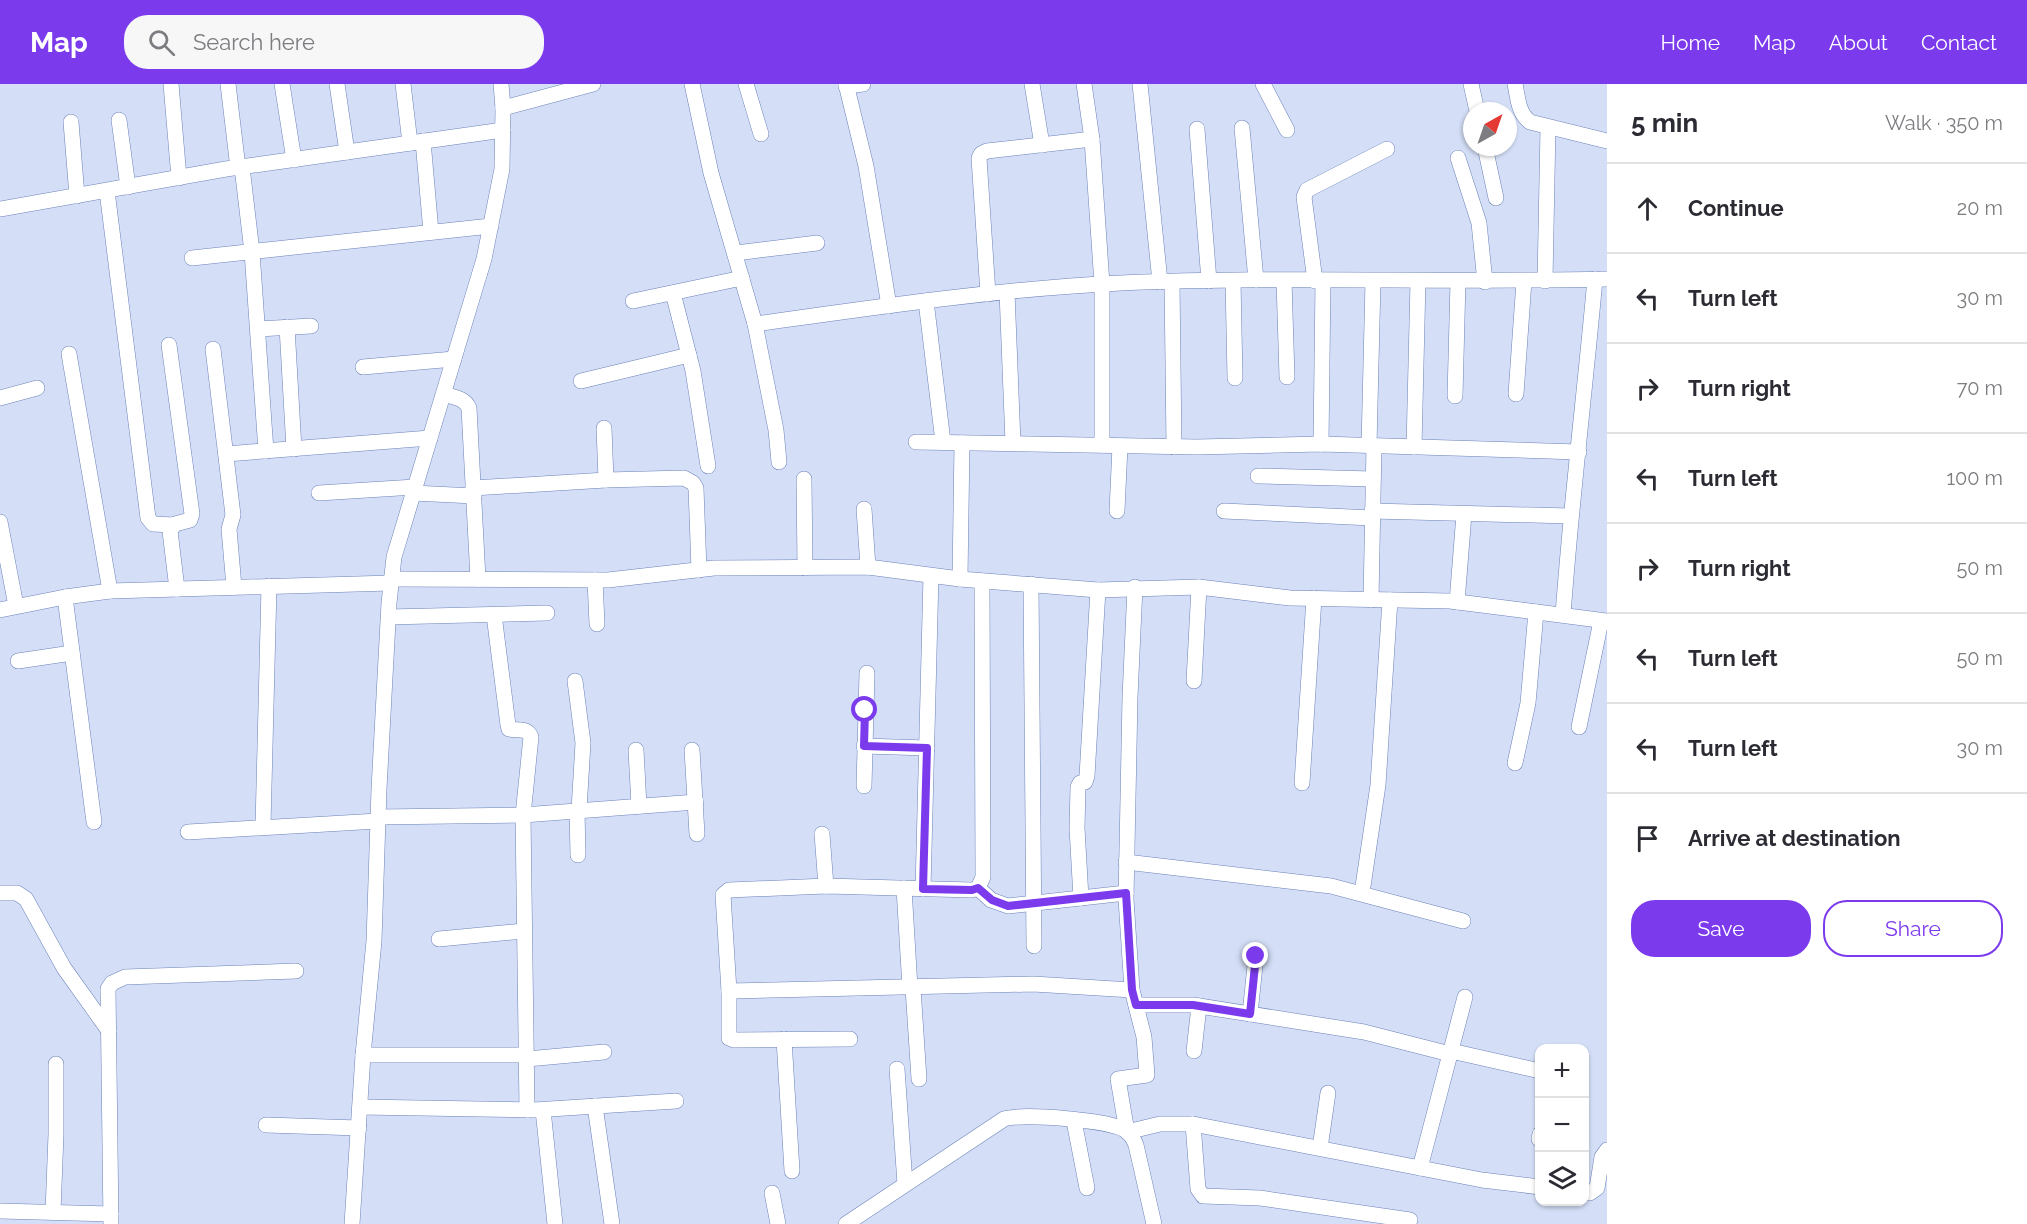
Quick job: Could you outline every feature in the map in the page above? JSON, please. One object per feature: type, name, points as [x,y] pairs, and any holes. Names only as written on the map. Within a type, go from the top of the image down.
[{"type":"street","points":[[171,84],[178,178]]},
{"type":"street","points":[[228,84],[252,252],[266,451]]},
{"type":"street","points":[[282,84],[294,160]]},
{"type":"street","points":[[337,84],[347,152]]},
{"type":"street","points":[[403,84],[417,142],[431,232]]},
{"type":"street","points":[[352,1224],[363,1055],[374,941],[388,617],[394,557],[484,260],[502,169],[501,84]]},
{"type":"street","points":[[692,84],[711,172],[755,324],[774,421],[779,462]]},
{"type":"street","points":[[746,84],[761,134]]},
{"type":"street","points":[[863,84],[846,85],[866,166],[889,306]]},
{"type":"street","points":[[1032,84],[1042,145]]},
{"type":"street","points":[[1084,84],[1092,139],[1102,284],[1102,445]]},
{"type":"street","points":[[1140,84],[1166,282],[1174,447]]},
{"type":"street","points":[[1263,84],[1287,130]]},
{"type":"street","points":[[1471,84],[1475,102]]},
{"type":"street","points":[[1515,84],[1520,109],[1524,118],[1530,122],[1607,141]]},
{"type":"street","points":[[503,108],[587,85]]},
{"type":"street","points":[[119,120],[128,187]]},
{"type":"street","points":[[71,122],[77,196]]},
{"type":"street","points":[[1545,281],[1548,127]]},
{"type":"street","points":[[1242,128],[1256,280]]},
{"type":"street","points":[[1197,129],[1209,281]]},
{"type":"street","points":[[0,209],[240,168],[502,130]]},
{"type":"street","points":[[988,294],[979,158],[987,151],[1092,139]]},
{"type":"street","points":[[1321,444],[1319,281],[1304,197],[1307,190],[1387,149]]},
{"type":"street","points":[[1487,156],[1496,198]]},
{"type":"street","points":[[1458,158],[1479,223],[1485,282]]},
{"type":"street","points":[[107,191],[148,518],[153,524],[174,525],[190,520],[192,514],[169,345]]},
{"type":"street","points":[[192,258],[491,226]]},
{"type":"street","points":[[736,253],[817,243]]},
{"type":"street","points":[[633,301],[742,278]]},
{"type":"street","points":[[755,324],[926,301],[1102,284],[1256,280],[1485,282],[1601,279],[1570,516],[1563,615]]},
{"type":"street","points":[[1233,281],[1235,378]]},
{"type":"street","points":[[1284,281],[1287,377]]},
{"type":"street","points":[[1371,600],[1373,281]]},
{"type":"street","points":[[1414,447],[1418,281]]},
{"type":"street","points":[[1455,396],[1458,281]]},
{"type":"street","points":[[1516,394],[1524,281]]},
{"type":"street","points":[[1007,292],[1013,443]]},
{"type":"street","points":[[674,293],[689,355],[708,466]]},
{"type":"street","points":[[926,301],[943,442]]},
{"type":"street","points":[[258,329],[311,326]]},
{"type":"street","points":[[287,327],[294,449]]},
{"type":"street","points":[[213,349],[233,514],[229,529],[234,587]]},
{"type":"street","points":[[69,354],[110,591]]},
{"type":"street","points":[[581,381],[689,355]]},
{"type":"street","points":[[363,367],[454,358]]},
{"type":"street","points":[[0,398],[37,388]]},
{"type":"street","points":[[444,394],[462,400],[469,408],[478,579]]},
{"type":"street","points":[[604,428],[606,480]]},
{"type":"street","points":[[226,454],[430,438]]},
{"type":"street","points":[[916,442],[1174,447],[1321,444],[1579,452]]},
{"type":"street","points":[[960,579],[962,442]]},
{"type":"street","points":[[1117,511],[1120,446]]},
{"type":"street","points":[[1258,477],[1373,479]]},
{"type":"street","points":[[319,493],[414,490],[474,492],[606,480],[684,478],[693,483],[696,488],[699,570]]},
{"type":"street","points":[[804,479],[806,568]]},
{"type":"street","points":[[864,509],[868,567]]},
{"type":"street","points":[[1224,511],[1570,516]]},
{"type":"street","points":[[1457,602],[1464,514]]},
{"type":"street","points":[[0,522],[16,606]]},
{"type":"street","points":[[174,525],[170,531],[177,589]]},
{"type":"street","points":[[0,610],[110,591],[478,579],[595,580],[699,570],[868,567],[960,579],[1098,590],[1135,587],[1199,587],[1290,598],[1457,602],[1604,621],[1579,727]]},
{"type":"street","points":[[923,889],[931,576]]},
{"type":"street","points":[[595,580],[597,624]]},
{"type":"street","points":[[850,1039],[730,1040],[723,895],[729,890],[826,886],[972,890],[978,888],[983,877],[982,581]]},
{"type":"street","points":[[1031,584],[1034,946]]},
{"type":"street","points":[[263,826],[269,586]]},
{"type":"street","points":[[1127,1132],[1118,1079],[1147,1075],[1144,1037],[1134,998],[1126,893],[1135,587]]},
{"type":"street","points":[[1194,681],[1199,587]]},
{"type":"street","points":[[1081,898],[1077,828],[1078,787],[1080,783],[1085,782],[1087,776],[1098,590]]},
{"type":"street","points":[[65,597],[94,822]]},
{"type":"street","points":[[1302,783],[1314,598]]},
{"type":"street","points":[[1362,893],[1378,785],[1390,600]]},
{"type":"street","points":[[1515,763],[1527,703],[1536,612]]},
{"type":"street","points":[[388,617],[547,614]]},
{"type":"street","points":[[494,615],[509,729],[524,730],[531,737],[523,814],[527,1057],[555,1224]]},
{"type":"street","points":[[18,661],[72,653]]},
{"type":"street","points":[[864,786],[867,673]]},
{"type":"street","points":[[575,681],[583,743],[578,811],[578,855]]},
{"type":"street","points":[[864,746],[927,748]]},
{"type":"street","points":[[636,750],[639,806]]},
{"type":"street","points":[[693,750],[697,834]]},
{"type":"street","points":[[188,832],[378,819],[578,811],[696,802]]},
{"type":"street","points":[[822,834],[826,886]]},
{"type":"street","points":[[1126,862],[1310,882],[1362,893],[1463,921]]},
{"type":"street","points":[[904,888],[919,1079]]},
{"type":"street","points":[[978,888],[999,904],[1008,906],[1126,893]]},
{"type":"street","points":[[0,892],[17,893],[26,899],[64,968],[109,1031]]},
{"type":"street","points":[[439,939],[524,931]]},
{"type":"street","points":[[1250,1014],[1256,956]]},
{"type":"street","points":[[0,1210],[53,1212],[111,1219],[108,989],[112,983],[125,977],[296,971]]},
{"type":"street","points":[[729,991],[1033,984],[1199,1006],[1364,1032],[1535,1070]]},
{"type":"street","points":[[1420,1168],[1465,997]]},
{"type":"street","points":[[1194,1051],[1199,1006]]},
{"type":"street","points":[[784,1039],[792,1171]]},
{"type":"street","points":[[363,1055],[527,1057],[604,1052]]},
{"type":"street","points":[[53,1212],[56,1064]]},
{"type":"street","points":[[897,1069],[905,1184]]},
{"type":"street","points":[[1320,1149],[1328,1093]]},
{"type":"street","points":[[360,1107],[535,1110],[676,1101]]},
{"type":"street","points":[[595,1106],[612,1224]]},
{"type":"street","points":[[846,1224],[1004,1119],[1012,1116],[1028,1116],[1124,1129],[1131,1135],[1137,1145],[1154,1224]]},
{"type":"street","points":[[1074,1121],[1087,1188]]},
{"type":"street","points":[[1127,1132],[1160,1124],[1193,1124],[1482,1180],[1535,1187]]},
{"type":"street","points":[[1193,1124],[1198,1189],[1203,1196],[1260,1198],[1410,1220]]},
{"type":"street","points":[[266,1125],[359,1128]]},
{"type":"street","points":[[1589,1193],[1597,1188],[1602,1157],[1607,1150]]},
{"type":"street","points":[[772,1193],[778,1224]]},
{"type":"route","points":[[865,710],[864,746],[927,748],[923,889],[972,890],[978,888],[992,900],[1008,906],[1126,893],[1132,990],[1136,1005],[1193,1005],[1250,1014],[1256,956]]}]
